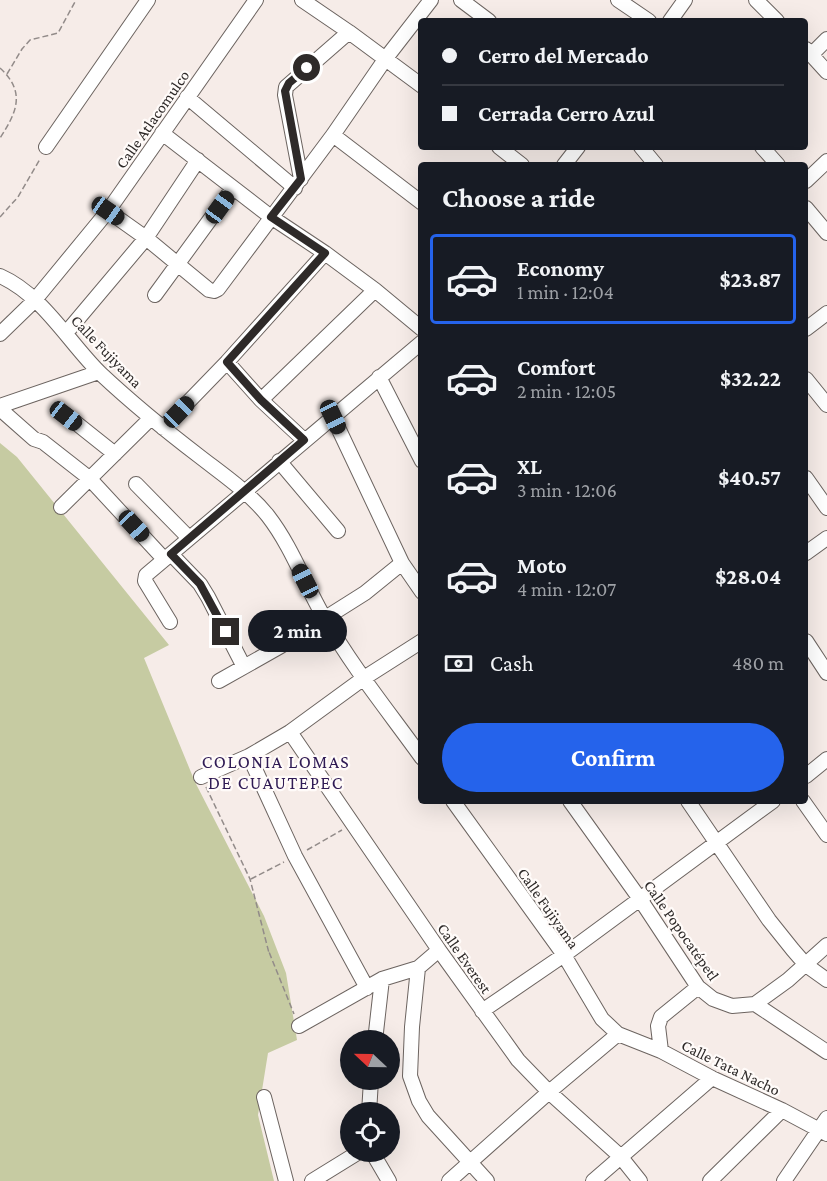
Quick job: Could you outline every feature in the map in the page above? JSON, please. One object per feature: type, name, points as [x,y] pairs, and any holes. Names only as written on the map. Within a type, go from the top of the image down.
[{"type":"street","points":[[46,147],[148,0]]},
{"type":"street","name":"Calle Atlacomulco","points":[[0,334],[34,301],[108,211],[256,0]]},
{"type":"street","points":[[302,0],[418,83]]},
{"type":"street","points":[[108,211],[146,238],[209,290],[218,289],[333,135],[386,58],[431,0]]},
{"type":"street","points":[[461,0],[485,18]]},
{"type":"street","points":[[618,0],[645,18]]},
{"type":"street","points":[[672,18],[685,0]]},
{"type":"street","points":[[756,0],[774,18]]},
{"type":"street","points":[[298,183],[285,95],[286,87],[349,32]]},
{"type":"street","points":[[827,39],[808,52],[827,72]]},
{"type":"street","points":[[187,97],[298,183]]},
{"type":"street","points":[[162,133],[271,217],[375,290],[418,326]]},
{"type":"street","points":[[333,135],[418,200]]},
{"type":"street","points":[[503,150],[518,162]]},
{"type":"street","points":[[566,162],[576,150]]},
{"type":"street","points":[[644,150],[654,162]]},
{"type":"street","points":[[765,150],[775,162]]},
{"type":"street","points":[[66,333],[146,238],[198,160]]},
{"type":"street","points":[[808,179],[827,161]]},
{"type":"street","points":[[155,295],[233,188]]},
{"type":"street","points":[[808,210],[827,233]]},
{"type":"street","points":[[163,428],[227,362],[325,253]]},
{"type":"street","name":"Calle Fujiyama","points":[[0,276],[17,286],[34,301],[66,333],[99,372],[163,428],[244,492],[267,515],[286,543],[325,619],[418,752]]},
{"type":"street","points":[[261,400],[375,290]]},
{"type":"street","points":[[808,327],[827,313]]},
{"type":"street","points":[[170,622],[145,577],[418,345]]},
{"type":"street","points":[[227,362],[261,400],[304,440]]},
{"type":"street","points":[[99,372],[0,407],[34,439],[43,442],[89,478],[167,556],[200,584],[244,667]]},
{"type":"street","points":[[379,377],[418,453]]},
{"type":"street","points":[[808,381],[827,405]]},
{"type":"street","points":[[66,416],[115,454]]},
{"type":"street","points":[[333,417],[402,563],[418,586]]},
{"type":"street","points":[[61,507],[151,418]]},
{"type":"street","points":[[279,461],[338,531]]},
{"type":"street","points":[[808,481],[827,508]]},
{"type":"street","points":[[136,484],[189,538]]},
{"type":"street","points":[[808,552],[827,538]]},
{"type":"street","points":[[219,681],[365,594],[402,563]]},
{"type":"street","points":[[201,777],[249,756],[290,732],[364,678],[418,644]]},
{"type":"street","points":[[808,644],[827,674]]},
{"type":"street","name":"Calle Everest","points":[[290,732],[439,950],[518,1060],[549,1092],[620,1156],[640,1181]]},
{"type":"street","points":[[249,756],[295,856],[368,988]]},
{"type":"street","points":[[808,774],[827,759]]},
{"type":"street","name":"Calle Fujiyama","points":[[459,804],[564,955],[603,1019],[618,1034]]},
{"type":"street","name":"Calle Popocatépetl","points":[[572,804],[640,899],[698,987],[713,999],[732,1006],[755,1004]]},
{"type":"street","points":[[690,804],[770,920],[806,965],[827,980]]},
{"type":"street","points":[[482,1011],[564,955],[769,804]]},
{"type":"street","points":[[805,804],[827,835]]},
{"type":"street","points":[[827,945],[806,965],[755,1004],[827,1052]]},
{"type":"street","points":[[299,1026],[382,979],[418,968],[439,950]]},
{"type":"street","points":[[418,968],[410,1076],[419,1101],[428,1116],[487,1181]]},
{"type":"street","points":[[376,1030],[382,979]]},
{"type":"street","points":[[661,1051],[658,1026],[661,1017],[698,987]]},
{"type":"street","points":[[449,1181],[618,1034]]},
{"type":"street","name":"Calle Tata Nacho","points":[[618,1034],[661,1051],[712,1078],[824,1127]]},
{"type":"street","points":[[592,1181],[712,1078]]},
{"type":"street","points":[[264,1097],[286,1181]]},
{"type":"street","points":[[710,1181],[782,1110]]},
{"type":"street","points":[[784,1181],[824,1127]]},
{"type":"street","points":[[312,1181],[343,1162]]},
{"type":"street","points":[[378,1162],[389,1181]]},
{"type":"path","points":[[7,74],[30,40],[58,33],[76,0]]},
{"type":"path","points":[[0,68],[7,74],[14,87],[18,103],[0,138]]},
{"type":"path","points":[[0,217],[29,181],[46,147]]},
{"type":"path","points":[[201,777],[250,879],[269,953],[299,1026]]},
{"type":"path","points":[[250,879],[354,824]]},
{"type":"green space","points":[[0,443],[17,457],[169,645],[144,658],[195,782],[264,916],[286,973],[297,1040],[268,1053],[258,1115],[274,1181],[0,1181]]},
{"type":"district","name":"COLONIA LOMAS DE CUAUTEPEC","points":[[276,772]]},
{"type":"route","points":[[226,632],[200,584],[171,554],[304,440],[261,400],[227,362],[325,253],[271,217],[301,179],[285,91],[289,83],[307,68]]}]
